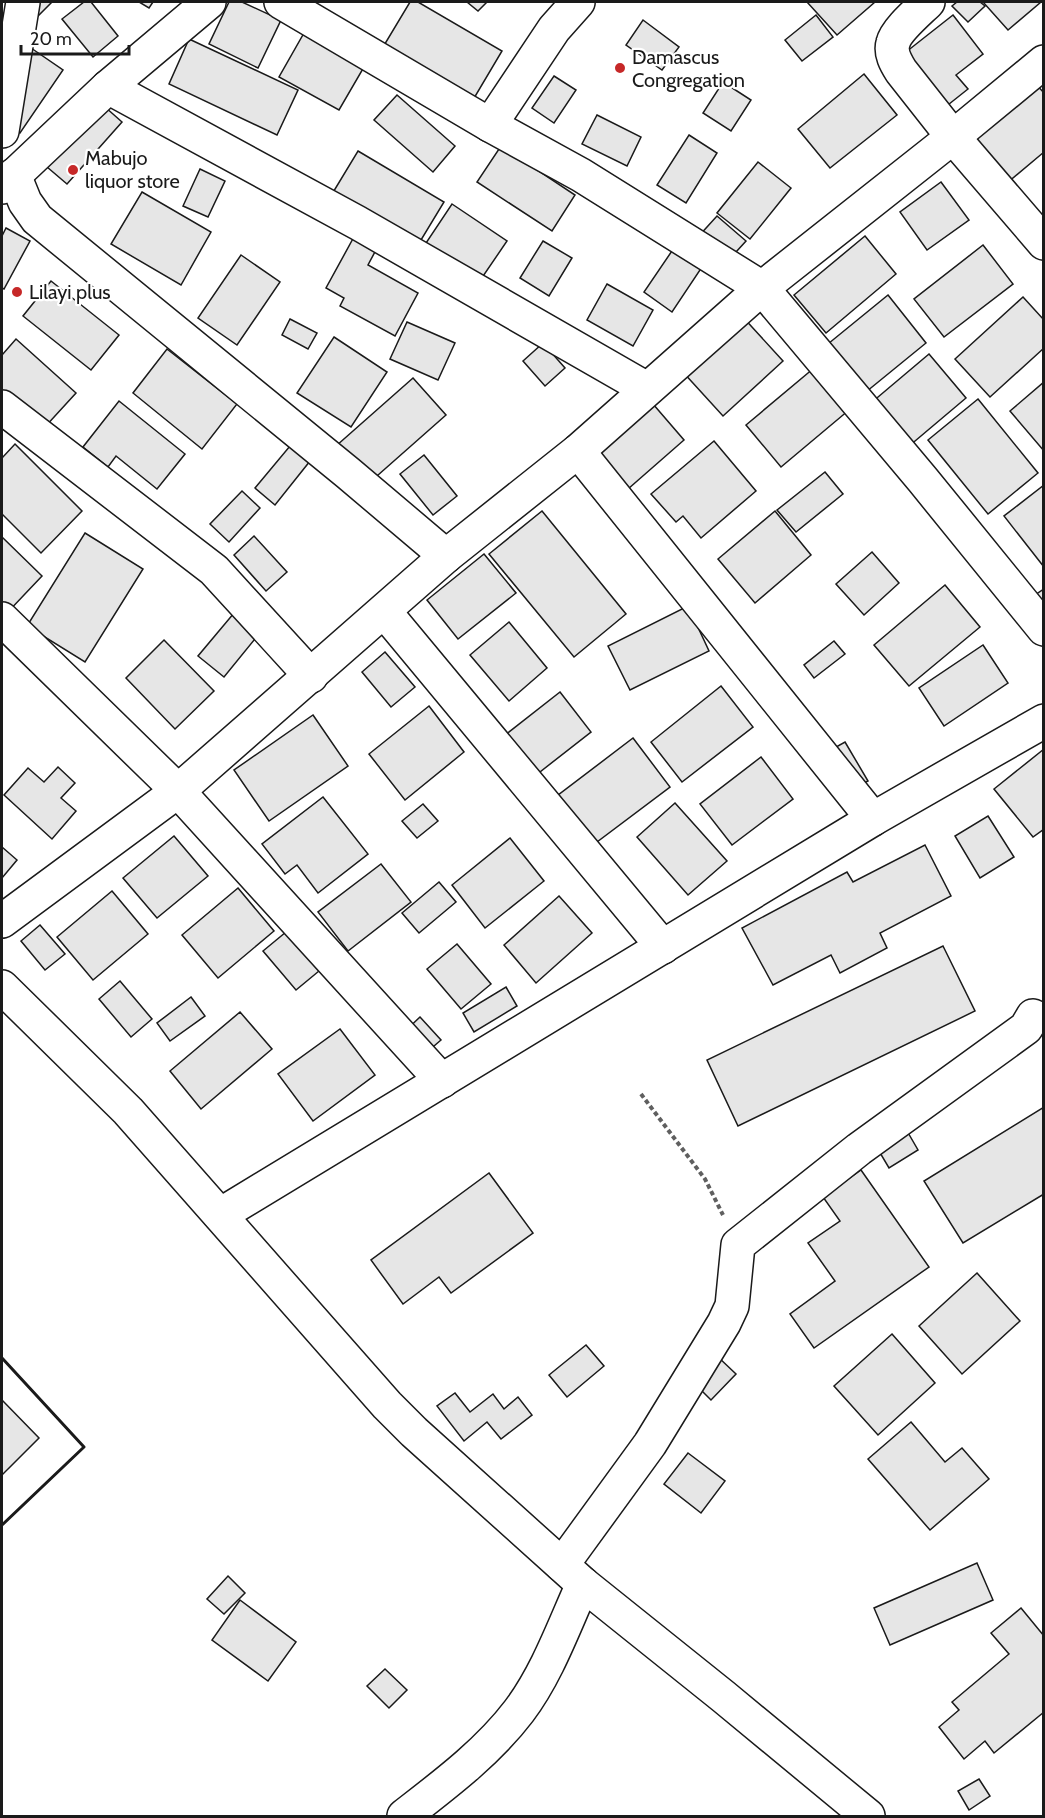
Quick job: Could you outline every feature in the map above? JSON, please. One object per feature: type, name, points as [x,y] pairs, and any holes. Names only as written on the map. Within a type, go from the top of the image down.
[{"type":"street","points":[[2,131],[23,2]]},
{"type":"street","points":[[209,2],[108,87],[8,181],[37,219],[446,556]]},
{"type":"street","points":[[281,2],[490,125],[581,175],[762,288],[1044,629]]},
{"type":"street","points":[[490,125],[554,29],[578,2]]},
{"type":"street","points":[[928,2],[896,37],[893,43],[894,59],[953,137],[1044,243]]},
{"type":"street","points":[[2,921],[178,791],[446,556],[578,451],[762,288],[1044,62]]},
{"type":"street","points":[[108,87],[358,223],[647,389]]},
{"type":"street","points":[[2,406],[214,570],[311,676]]},
{"type":"street","points":[[578,451],[873,819]]},
{"type":"street","points":[[384,611],[663,947]]},
{"type":"street","points":[[2,619],[178,791],[442,1081]]},
{"type":"street","points":[[220,1215],[873,819],[1044,721]]},
{"type":"street","points":[[2,987],[121,1104],[401,1419],[573,1574],[868,1816]]},
{"type":"street","points":[[404,1816],[494,1740],[519,1711],[538,1682],[573,1574],[732,1306],[738,1245],[859,1149],[1034,1022]]},
{"type":"path","points":[[641,1094],[705,1179],[738,1245]]},
{"type":"building","points":[[15,2],[52,2],[29,25]]},
{"type":"building","points":[[84,2],[91,2],[118,36],[93,57],[62,19]]},
{"type":"building","points":[[139,2],[153,2],[149,8]]},
{"type":"building","points":[[229,2],[242,2],[281,20],[258,68],[209,44]]},
{"type":"building","points":[[410,2],[418,2],[502,51],[470,105],[380,52]]},
{"type":"building","points":[[467,2],[487,2],[478,11]]},
{"type":"building","points":[[807,2],[875,2],[837,35]]},
{"type":"building","points":[[957,2],[980,2],[985,6],[968,22],[952,6]]},
{"type":"building","points":[[983,2],[1041,2],[1008,30]]},
{"type":"building","points":[[816,15],[833,37],[802,61],[785,40]]},
{"type":"building","points":[[953,15],[983,54],[956,75],[968,89],[934,116],[892,63]]},
{"type":"building","points":[[643,20],[679,47],[662,70],[626,45]]},
{"type":"building","points":[[304,33],[364,67],[339,110],[279,77]]},
{"type":"building","points":[[189,39],[298,90],[277,135],[169,84]]},
{"type":"building","points":[[31,48],[63,70],[20,133],[2,120]]},
{"type":"building","points":[[864,74],[897,115],[830,168],[798,129]]},
{"type":"building","points":[[554,76],[576,90],[554,123],[532,108]]},
{"type":"building","points":[[723,82],[751,100],[731,131],[703,113]]},
{"type":"building","points":[[1035,83],[1044,93],[1044,152],[1007,183],[969,137]]},
{"type":"building","points":[[397,95],[455,146],[433,172],[374,120]]},
{"type":"building","points":[[96,99],[122,122],[67,184],[40,161]]},
{"type":"building","points":[[597,115],[641,137],[627,166],[582,144]]},
{"type":"building","points":[[689,135],[717,153],[686,203],[657,185]]},
{"type":"building","points":[[501,146],[575,195],[552,231],[477,182]]},
{"type":"building","points":[[358,151],[444,202],[418,245],[332,194]]},
{"type":"building","points":[[758,162],[791,188],[750,239],[717,213]]},
{"type":"building","points":[[200,169],[225,181],[208,217],[183,206]]},
{"type":"building","points":[[941,182],[969,220],[927,250],[900,212]]},
{"type":"building","points":[[142,192],[211,232],[181,285],[111,244]]},
{"type":"building","points":[[452,204],[507,241],[477,285],[422,249]]},
{"type":"building","points":[[717,216],[746,241],[726,263],[697,238]]},
{"type":"building","points":[[6,228],[30,241],[4,289],[2,288],[2,236]]},
{"type":"building","points":[[355,235],[377,248],[368,265],[418,293],[395,336],[340,306],[344,298],[326,288]]},
{"type":"building","points":[[865,236],[896,274],[826,333],[794,295]]},
{"type":"building","points":[[543,241],[572,258],[549,296],[520,278]]},
{"type":"building","points":[[676,245],[704,264],[672,312],[644,292]]},
{"type":"building","points":[[983,245],[1013,284],[944,337],[914,299]]},
{"type":"building","points":[[241,255],[280,282],[237,345],[198,318]]},
{"type":"building","points":[[51,281],[119,335],[91,370],[23,316]]},
{"type":"building","points":[[607,284],[653,310],[633,346],[587,320]]},
{"type":"building","points":[[888,295],[926,343],[861,396],[823,348]]},
{"type":"building","points":[[1023,297],[1044,320],[1044,348],[990,397],[955,359]]},
{"type":"building","points":[[741,315],[783,361],[723,416],[682,371]]},
{"type":"building","points":[[290,319],[317,333],[308,349],[282,335]]},
{"type":"building","points":[[407,322],[455,343],[438,380],[390,359]]},
{"type":"building","points":[[334,337],[387,372],[351,427],[297,393]]},
{"type":"building","points":[[16,339],[76,393],[44,428],[2,390],[2,355]]},
{"type":"building","points":[[543,343],[565,368],[545,386],[523,361]]},
{"type":"building","points":[[167,349],[237,404],[202,449],[133,393]]},
{"type":"building","points":[[929,354],[966,398],[902,452],[865,408]]},
{"type":"building","points":[[814,368],[849,410],[781,467],[746,425]]},
{"type":"building","points":[[413,378],[446,415],[369,483],[336,446]]},
{"type":"building","points":[[1044,382],[1044,451],[1010,411]]},
{"type":"building","points":[[978,399],[1038,473],[988,514],[928,440]]},
{"type":"building","points":[[119,401],[185,454],[157,489],[116,456],[108,467],[83,447]]},
{"type":"building","points":[[653,404],[684,440],[628,489],[597,454]]},
{"type":"building","points":[[295,440],[314,456],[275,505],[255,488]]},
{"type":"building","points":[[714,441],[756,491],[701,538],[683,516],[676,522],[651,494]]},
{"type":"building","points":[[15,444],[82,511],[41,553],[2,514],[2,458]]},
{"type":"building","points":[[424,455],[457,496],[433,515],[400,474]]},
{"type":"building","points":[[825,472],[843,494],[796,532],[777,510]]},
{"type":"building","points":[[1044,485],[1044,567],[1004,516]]},
{"type":"building","points":[[242,491],[260,508],[229,542],[210,524]]},
{"type":"building","points":[[542,511],[626,614],[574,657],[489,554]]},
{"type":"building","points":[[775,511],[811,555],[755,603],[718,559]]},
{"type":"building","points":[[85,533],[143,569],[85,662],[27,626]]},
{"type":"building","points":[[254,536],[287,572],[266,591],[234,555]]},
{"type":"building","points":[[2,537],[42,576],[6,614],[2,610]]},
{"type":"building","points":[[872,552],[899,583],[864,615],[836,584]]},
{"type":"building","points":[[484,554],[516,593],[458,639],[427,600]]},
{"type":"building","points":[[945,585],[980,627],[909,686],[874,645]]},
{"type":"building","points":[[1044,589],[1044,619],[1029,599]]},
{"type":"building","points":[[688,606],[709,651],[630,690],[608,646]]},
{"type":"building","points":[[234,613],[259,634],[224,677],[198,656]]},
{"type":"building","points":[[509,622],[547,668],[509,701],[470,655]]},
{"type":"building","points":[[164,640],[214,691],[175,729],[126,678]]},
{"type":"building","points":[[834,641],[845,654],[814,678],[804,665]]},
{"type":"building","points":[[983,645],[1008,683],[944,726],[919,688]]},
{"type":"building","points":[[385,652],[415,687],[391,707],[362,672]]},
{"type":"building","points":[[721,686],[753,727],[682,782],[651,742]]},
{"type":"building","points":[[560,692],[591,732],[531,779],[500,739]]},
{"type":"building","points":[[429,706],[464,752],[405,800],[369,754]]},
{"type":"building","points":[[313,715],[348,766],[269,821],[234,770]]},
{"type":"building","points":[[633,738],[670,787],[585,851],[549,802]]},
{"type":"building","points":[[845,742],[868,781],[842,795],[820,756]]},
{"type":"building","points":[[1044,749],[1044,829],[1033,837],[994,789]]},
{"type":"building","points":[[761,757],[793,799],[732,845],[700,804]]},
{"type":"building","points":[[58,767],[75,783],[61,798],[76,811],[52,839],[4,795],[28,768],[44,782]]},
{"type":"building","points":[[323,797],[368,854],[318,893],[297,865],[285,874],[262,844]]},
{"type":"building","points":[[675,803],[727,861],[688,895],[637,837]]},
{"type":"building","points":[[423,804],[438,821],[417,838],[402,821]]},
{"type":"building","points":[[988,816],[1014,857],[980,878],[955,836]]},
{"type":"building","points":[[174,836],[208,876],[157,918],[123,878]]},
{"type":"building","points":[[510,838],[544,881],[485,928],[452,885]]},
{"type":"building","points":[[925,845],[951,896],[880,933],[887,948],[840,973],[831,955],[773,985],[742,928],[847,872],[853,882]]},
{"type":"building","points":[[2,847],[17,860],[2,878]]},
{"type":"building","points":[[381,864],[411,902],[348,951],[318,912]]},
{"type":"building","points":[[439,882],[456,902],[419,933],[402,913]]},
{"type":"building","points":[[238,888],[274,931],[218,978],[182,935]]},
{"type":"building","points":[[112,891],[148,934],[93,980],[57,937]]},
{"type":"building","points":[[559,896],[592,933],[536,983],[504,945]]},
{"type":"building","points":[[40,925],[65,954],[45,970],[21,941]]},
{"type":"building","points":[[286,932],[319,971],[296,990],[263,951]]},
{"type":"building","points":[[457,944],[491,984],[461,1009],[427,969]]},
{"type":"building","points":[[943,946],[975,1011],[738,1126],[707,1060]]},
{"type":"building","points":[[120,981],[152,1019],[131,1037],[99,999]]},
{"type":"building","points":[[506,987],[517,1006],[474,1032],[463,1013]]},
{"type":"building","points":[[191,997],[205,1016],[170,1041],[157,1023]]},
{"type":"building","points":[[240,1012],[272,1049],[201,1109],[170,1071]]},
{"type":"building","points":[[420,1017],[441,1040],[420,1058],[400,1036]]},
{"type":"building","points":[[340,1029],[375,1075],[313,1121],[278,1074]]},
{"type":"building","points":[[1044,1107],[1044,1194],[963,1243],[924,1181]]},
{"type":"building","points":[[903,1124],[918,1150],[889,1168],[873,1141]]},
{"type":"building","points":[[861,1170],[929,1267],[814,1348],[790,1314],[835,1281],[808,1243],[840,1221],[823,1197]]},
{"type":"building","points":[[489,1173],[533,1233],[451,1293],[439,1277],[403,1304],[371,1260]]},
{"type":"building","points":[[977,1273],[1020,1321],[962,1374],[919,1326]]},
{"type":"building","points":[[892,1334],[935,1383],[878,1435],[834,1386]]},
{"type":"building","points":[[586,1345],[604,1366],[567,1397],[549,1375]]},
{"type":"building","points":[[717,1356],[736,1374],[711,1400],[692,1381]]},
{"type":"building","points":[[455,1393],[470,1412],[493,1394],[504,1409],[518,1397],[532,1415],[501,1439],[487,1422],[464,1441],[437,1406]]},
{"type":"building","points":[[2,1400],[39,1438],[2,1475]]},
{"type":"building","points":[[911,1422],[945,1462],[962,1448],[989,1479],[930,1530],[868,1459]]},
{"type":"building","points":[[688,1453],[725,1481],[701,1513],[664,1484]]},
{"type":"building","points":[[977,1563],[993,1600],[890,1645],[874,1608]]},
{"type":"building","points":[[228,1576],[245,1593],[224,1614],[207,1599]]},
{"type":"building","points":[[240,1600],[296,1642],[268,1681],[212,1640]]},
{"type":"building","points":[[1021,1608],[1044,1636],[1044,1712],[994,1753],[985,1741],[964,1759],[939,1727],[959,1710],[952,1702],[1009,1654],[991,1633]]},
{"type":"building","points":[[385,1669],[407,1690],[389,1708],[367,1686]]},
{"type":"building","points":[[979,1779],[990,1796],[969,1810],[958,1791]]},
{"type":"wall","points":[[2,1358],[84,1447],[2,1525]]},
{"type":"place","name":"Damascus Congregation","points":[[620,68]]},
{"type":"place","name":"Mabujo liquor store","points":[[73,170]]},
{"type":"place","name":"Lilayi plus","points":[[17,292]]}]
